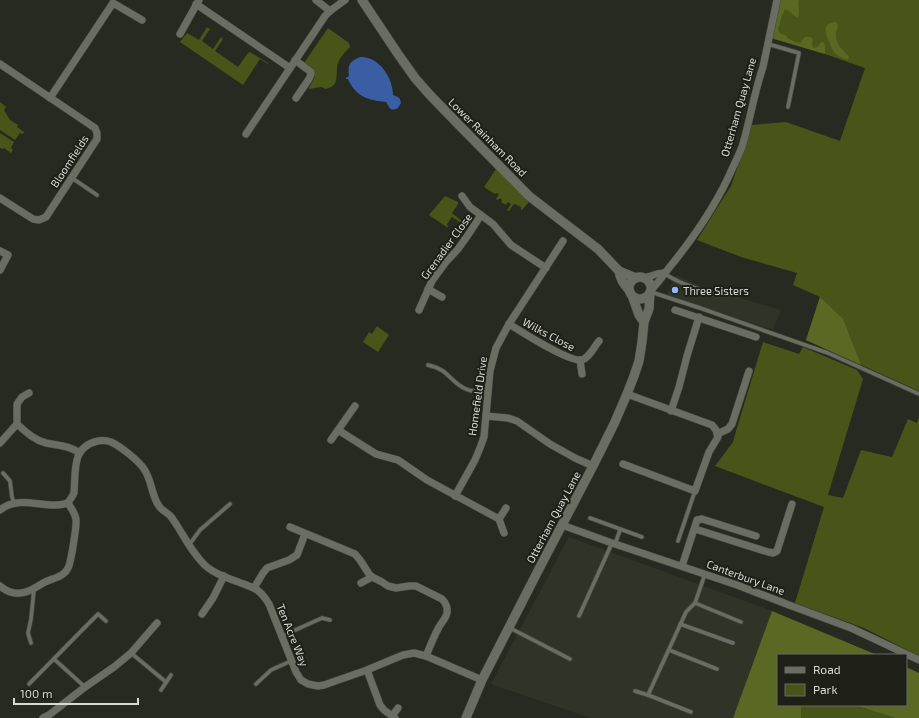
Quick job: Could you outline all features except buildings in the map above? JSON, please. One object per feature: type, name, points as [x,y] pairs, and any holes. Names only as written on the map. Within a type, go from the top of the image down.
[{"type":"street","points":[[316,0],[330,11]]},
{"type":"street","points":[[246,134],[315,31],[330,11],[345,0]]},
{"type":"street","name":"Lower Rainham Road","points":[[362,0],[403,62],[420,84],[529,196],[598,248],[619,271],[624,286],[631,294]]},
{"type":"street","name":"Otterham Quay Lane","points":[[466,718],[482,680],[614,424],[639,361],[644,322],[649,310],[651,292],[698,230],[714,206],[730,175],[741,149],[759,78],[763,68],[777,0]]},
{"type":"street","points":[[50,98],[113,2],[142,20]]},
{"type":"street","points":[[180,34],[198,2],[290,68]]},
{"type":"street","points":[[295,60],[311,72],[309,79],[296,98]]},
{"type":"street","name":"Bloomfields","points":[[0,64],[95,128],[97,133],[97,139],[46,217],[39,220],[33,219],[0,198]]},
{"type":"street","name":"Grenadier Close","points":[[462,196],[470,207],[493,224],[511,245],[546,268]]},
{"type":"street","name":"Grenadier Close","points":[[419,310],[432,282],[446,262],[458,249],[481,215]]},
{"type":"street","name":"Homefield Drive","points":[[455,496],[475,460],[484,437],[490,371],[494,354],[509,324],[563,241]]},
{"type":"street","points":[[0,251],[8,255],[0,270]]},
{"type":"street","name":"Lower Rainham Road","points":[[619,271],[640,278]]},
{"type":"street","points":[[644,322],[638,315],[631,294],[630,283],[640,278],[664,273]]},
{"type":"street","points":[[631,294],[636,299],[643,300],[646,299],[651,292],[650,282],[640,278]]},
{"type":"street","name":"Grenadier Close","points":[[428,289],[442,297]]},
{"type":"street","points":[[675,310],[756,337]]},
{"type":"street","points":[[671,411],[699,318]]},
{"type":"street","name":"Wilks Close","points":[[509,324],[541,344],[580,360],[586,358],[598,341]]},
{"type":"street","name":"Wilks Close","points":[[580,360],[582,374]]},
{"type":"street","points":[[717,434],[727,430],[732,425],[750,372]]},
{"type":"street","points":[[0,443],[17,424],[17,404],[22,397],[29,393]]},
{"type":"street","points":[[623,464],[696,491],[711,448],[717,438],[717,434],[712,425],[627,394]]},
{"type":"street","points":[[331,440],[355,406]]},
{"type":"street","points":[[486,416],[508,418],[517,421],[550,444],[593,466]]},
{"type":"street","points":[[0,510],[4,506],[14,503],[28,502],[59,505],[68,503],[74,493],[77,463],[80,453],[66,446],[46,443],[36,439],[17,424]]},
{"type":"street","points":[[338,430],[376,454],[398,460],[427,480],[499,519],[504,533]]},
{"type":"street","name":"Ten Acre Way","points":[[80,453],[90,443],[99,441],[112,443],[127,453],[144,469],[150,481],[158,505],[172,516],[197,557],[204,565],[224,576],[254,588],[263,595],[269,604],[296,672],[301,680],[308,684],[318,686],[329,684],[406,654],[416,653],[482,680]]},
{"type":"street","points":[[0,586],[8,591],[24,593],[60,576],[69,568],[77,521],[75,514],[68,503]]},
{"type":"street","points":[[694,529],[773,553],[777,551],[792,504]]},
{"type":"street","points":[[499,519],[506,508]]},
{"type":"street","points":[[682,566],[697,520],[702,519],[756,536]]},
{"type":"street","name":"Canterbury Lane","points":[[562,525],[737,585],[851,628],[906,654]]},
{"type":"street","points":[[290,527],[355,554],[372,577],[392,588],[416,586],[437,596],[445,602],[447,609],[446,616],[426,656]]},
{"type":"street","points":[[254,588],[267,568],[289,560],[296,555],[305,534]]},
{"type":"street","points":[[202,614],[213,598],[224,576]]},
{"type":"street","points":[[361,583],[372,577]]},
{"type":"street","points":[[48,717],[84,687],[107,672],[131,653],[157,623]]},
{"type":"street","name":"Canterbury Lane","points":[[907,654],[919,660]]},
{"type":"street","points":[[367,670],[380,705],[384,710],[393,717],[398,708]]},
{"type":"lane","points":[[768,44],[799,53],[788,107]]},
{"type":"lane","points":[[71,178],[97,195]]},
{"type":"lane","points":[[664,273],[695,288],[716,295]]},
{"type":"lane","points":[[651,292],[828,353],[919,394]]},
{"type":"lane","points":[[428,365],[444,372],[456,383],[466,389],[488,392]]},
{"type":"lane","points":[[3,473],[10,481],[14,503]]},
{"type":"lane","points":[[678,541],[696,491]]},
{"type":"lane","points":[[189,544],[200,530],[230,504]]},
{"type":"lane","points":[[590,518],[642,538]]},
{"type":"lane","points":[[579,616],[620,530]]},
{"type":"lane","points":[[648,695],[686,612],[695,603],[705,574]]},
{"type":"lane","points":[[31,643],[28,633],[34,589]]},
{"type":"lane","points":[[695,603],[741,622]]},
{"type":"lane","points":[[29,684],[98,614],[106,621]]},
{"type":"lane","points":[[282,636],[322,618],[330,620]]},
{"type":"lane","points":[[680,624],[733,643]]},
{"type":"lane","points":[[509,628],[570,659]]},
{"type":"lane","points":[[669,650],[717,669]]},
{"type":"lane","points":[[131,653],[166,682]]},
{"type":"lane","points":[[54,659],[84,687]]},
{"type":"lane","points":[[256,684],[271,670],[291,661]]},
{"type":"lane","points":[[161,690],[171,675]]},
{"type":"lane","points":[[635,691],[691,712]]},
{"type":"shaded area","points":[[676,275],[702,287],[781,310],[773,330],[667,295]]},
{"type":"shaded area","points":[[569,537],[772,611],[733,718],[590,718],[491,684]]},
{"type":"green space","points":[[779,0],[799,0],[798,17],[785,9],[778,29],[781,34],[800,43],[805,37],[810,37],[813,39],[813,48],[817,47],[821,42],[823,42],[825,45],[825,54],[771,38]]},
{"type":"green space","points":[[781,0],[919,0],[919,391],[806,340],[820,297],[793,285],[797,273],[741,257],[697,240],[731,186],[752,125],[786,122],[840,141],[865,68],[771,38]]},
{"type":"green space","points":[[835,22],[838,24],[836,35],[837,41],[849,57],[848,60],[840,57],[834,52],[827,36],[826,28],[828,24]]},
{"type":"green space","points":[[207,27],[210,29],[202,41],[213,49],[221,37],[223,39],[215,51],[238,67],[250,52],[268,64],[260,59],[243,85],[180,42],[187,33],[199,40]]},
{"type":"green space","points":[[328,28],[349,43],[350,47],[338,63],[336,81],[334,85],[326,89],[321,87],[309,89],[314,78],[314,72],[304,63]]},
{"type":"green space","points":[[0,102],[6,107],[4,110],[10,120],[18,125],[17,127],[24,132],[23,134],[20,133],[15,140],[0,130]]},
{"type":"green space","points":[[0,133],[14,142],[11,148],[13,150],[11,153],[4,148],[0,148]]},
{"type":"green space","points":[[496,169],[529,202],[522,210],[521,207],[515,204],[509,211],[507,210],[511,204],[508,202],[506,205],[501,202],[502,200],[500,198],[498,200],[496,199],[499,194],[495,194],[484,187]]},
{"type":"green space","points":[[445,196],[458,202],[452,213],[462,221],[461,223],[452,217],[447,224],[448,228],[429,215]]},
{"type":"green space","points":[[820,297],[843,319],[861,365],[806,340]]},
{"type":"green space","points":[[377,326],[389,335],[378,352],[363,342],[369,332],[372,334]]},
{"type":"green space","points":[[763,342],[799,354],[803,347],[857,370],[863,379],[828,495],[843,498],[861,450],[892,457],[908,419],[917,423],[919,417],[919,656],[864,628],[795,603],[824,507],[715,466],[733,442]]},
{"type":"green space","points":[[772,611],[875,654],[777,654],[777,706],[801,706],[801,718],[733,718]]},
{"type":"green space","points":[[907,667],[919,673],[919,718],[895,718],[857,706],[907,706]]},
{"type":"green space","points":[[801,706],[857,706],[895,718],[801,718]]},
{"type":"water","points":[[360,57],[373,60],[384,69],[391,82],[393,95],[400,99],[401,103],[398,108],[389,108],[386,102],[368,99],[359,94],[348,79],[346,79],[349,76],[350,64]]},
{"type":"place","name":"Three Sisters","points":[[675,290]]}]
